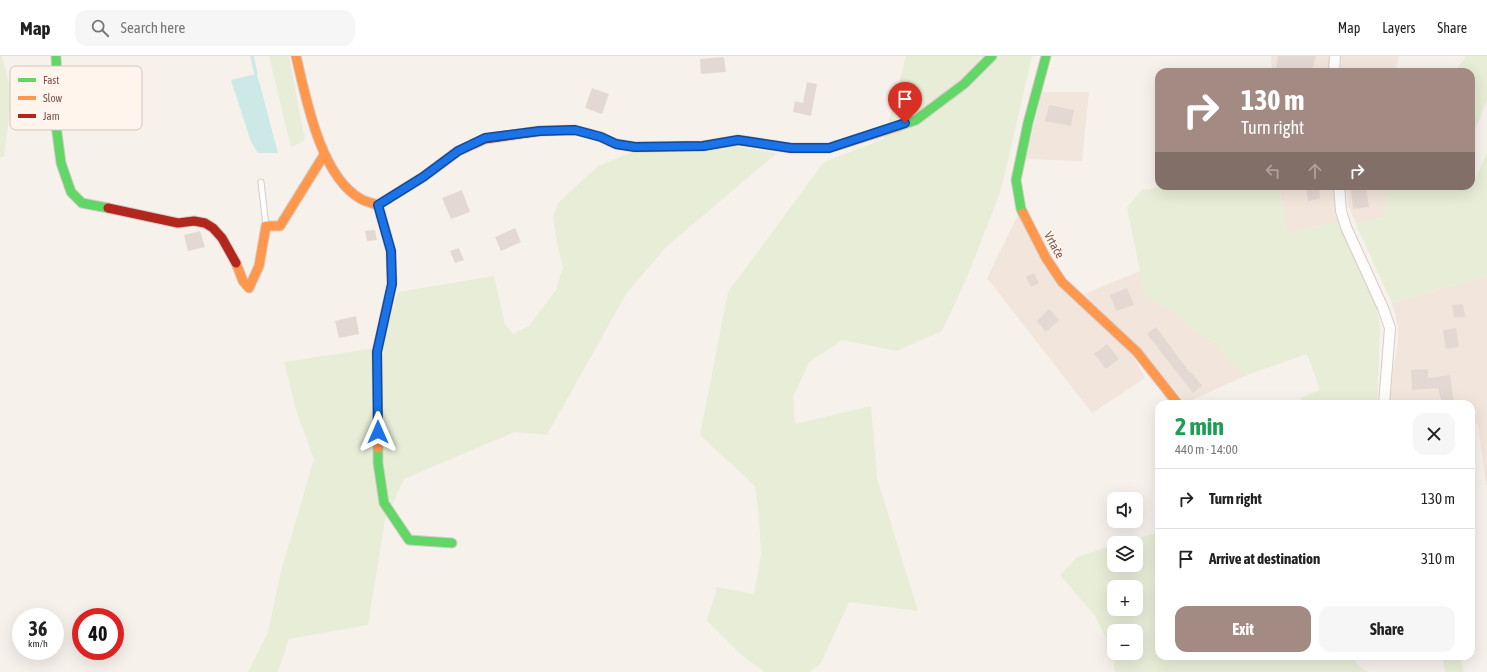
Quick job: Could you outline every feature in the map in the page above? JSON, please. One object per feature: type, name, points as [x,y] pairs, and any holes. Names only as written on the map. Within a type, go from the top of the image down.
[{"type":"street","points":[[56,56],[56,66]]},
{"type":"street","points":[[296,56],[306,99],[324,155],[342,184],[359,198],[378,205]]},
{"type":"street","points":[[378,205],[423,177],[458,151],[485,138],[540,131],[575,130],[601,137],[616,144],[635,147],[703,146],[738,140],[791,148],[829,148],[916,120],[964,84],[992,56]]},
{"type":"street","name":"Vrtače","points":[[1046,56],[1028,122],[1016,180],[1021,209],[1046,258],[1062,282],[1137,352],[1175,400]]},
{"type":"street","points":[[1334,68],[1336,56]]},
{"type":"street","points":[[57,130],[61,163],[71,192],[82,203],[178,223],[193,220],[209,225],[224,239],[244,284],[249,288],[255,279],[262,255],[266,226],[280,226],[324,155]]},
{"type":"street","points":[[1339,190],[1341,211],[1346,227],[1383,308],[1390,328],[1384,400]]},
{"type":"street","points":[[378,205],[391,251],[392,278],[377,352],[378,463],[384,503],[409,540],[452,543]]},
{"type":"lane","points":[[261,182],[266,226]]},
{"type":"shaded area","points":[[1271,56],[1330,56],[1329,68],[1272,68]]},
{"type":"shaded area","points":[[1341,56],[1399,56],[1396,68],[1341,68]]},
{"type":"shaded area","points":[[1042,92],[1089,92],[1082,161],[1026,159]]},
{"type":"shaded area","points":[[1280,190],[1335,190],[1339,222],[1287,233]]},
{"type":"shaded area","points":[[1346,190],[1385,190],[1386,199],[1385,217],[1356,224],[1348,205]]},
{"type":"shaded area","points":[[1019,213],[1039,256],[1132,354],[1145,378],[1092,413],[987,278]]},
{"type":"shaded area","points":[[1140,271],[1146,296],[1177,313],[1192,330],[1216,343],[1231,362],[1247,375],[1193,400],[1183,400],[1139,348],[1084,294]]},
{"type":"shaded area","points":[[1487,276],[1487,485],[1478,424],[1475,424],[1475,400],[1388,400],[1398,341],[1398,327],[1392,303]]},
{"type":"green space","points":[[0,56],[2,56],[10,86],[10,109],[4,156],[0,157]]},
{"type":"green space","points":[[269,56],[289,56],[305,140],[291,147]]},
{"type":"green space","points":[[906,56],[1032,56],[1001,190],[968,275],[942,331],[897,351],[842,340],[809,362],[793,397],[795,424],[871,406],[877,478],[918,611],[849,602],[821,663],[810,672],[764,672],[737,651],[707,621],[717,587],[754,594],[761,555],[759,517],[755,486],[700,435],[728,292],[824,162],[884,139]]},
{"type":"green space","points":[[1466,56],[1487,56],[1487,100],[1475,130],[1475,68],[1458,68]]},
{"type":"green space","points":[[735,146],[777,153],[666,247],[626,294],[547,435],[515,432],[404,479],[385,520],[368,625],[289,639],[278,672],[248,672],[268,632],[281,571],[314,459],[296,410],[284,362],[382,347],[398,292],[494,276],[505,324],[513,334],[529,326],[556,290],[563,267],[553,217],[558,203],[598,166],[633,152]]},
{"type":"green space","points":[[1487,153],[1487,276],[1392,303],[1356,224],[1385,217],[1386,199],[1385,190],[1475,190],[1475,179]]},
{"type":"green space","points":[[1155,188],[1155,190],[1280,190],[1287,233],[1339,222],[1376,305],[1380,326],[1377,400],[1302,400],[1301,398],[1320,390],[1307,354],[1247,375],[1231,362],[1216,343],[1192,330],[1177,313],[1145,296],[1127,207],[1142,190]]},
{"type":"green space","points":[[1155,533],[1155,660],[1354,660],[1360,667],[1369,672],[1115,672],[1113,660],[1143,660],[1143,624],[1107,624],[1107,640],[1095,616],[1060,575],[1077,557],[1107,547],[1107,572],[1143,572],[1143,537]]},
{"type":"green space","points":[[1443,660],[1462,660],[1463,672],[1445,672]]},
{"type":"water","points":[[256,74],[278,153],[258,153],[251,142],[231,80]]},
{"type":"building","points":[[1278,56],[1316,56],[1312,68],[1276,68]]},
{"type":"building","points":[[724,57],[726,72],[701,74],[700,59]]},
{"type":"building","points":[[807,82],[817,84],[811,116],[793,112],[795,101],[803,103]]},
{"type":"building","points":[[592,88],[609,94],[602,114],[585,108]]},
{"type":"building","points":[[1049,105],[1074,110],[1071,126],[1045,121]]},
{"type":"building","points":[[462,190],[470,212],[451,219],[442,198]]},
{"type":"building","points":[[1307,190],[1319,190],[1320,199],[1308,201]]},
{"type":"building","points":[[1351,190],[1366,190],[1369,207],[1353,209]]},
{"type":"building","points":[[515,228],[521,242],[501,251],[495,237]]},
{"type":"building","points":[[375,230],[377,240],[367,241],[365,231]]},
{"type":"building","points":[[200,231],[205,247],[188,251],[184,235]]},
{"type":"building","points":[[459,248],[464,260],[455,263],[450,251]]},
{"type":"building","points":[[1034,273],[1039,283],[1031,287],[1026,277]]},
{"type":"building","points":[[1127,288],[1134,305],[1116,311],[1110,295]]},
{"type":"building","points":[[1463,304],[1465,317],[1454,318],[1452,305]]},
{"type":"building","points":[[1049,309],[1059,320],[1046,332],[1037,321]]},
{"type":"building","points":[[356,316],[359,334],[339,338],[335,321]]},
{"type":"building","points":[[1156,327],[1190,373],[1191,372],[1202,386],[1193,393],[1147,334]]},
{"type":"building","points":[[1456,328],[1459,347],[1446,349],[1443,330]]},
{"type":"building","points":[[1107,344],[1119,359],[1106,369],[1094,354]]},
{"type":"building","points":[[1428,369],[1428,378],[1450,375],[1453,400],[1441,400],[1438,388],[1412,390],[1411,370]]},
{"type":"waterway","points":[[252,56],[256,74]]},
{"type":"traffic: fast","points":[[56,56],[56,66]]},
{"type":"traffic: fast","points":[[899,126],[916,120],[964,84],[992,56]]},
{"type":"traffic: fast","points":[[1023,213],[1016,180],[1028,123],[1046,56]]},
{"type":"traffic: fast","points":[[57,130],[61,163],[71,192],[82,203],[108,208]]},
{"type":"traffic: fast","points":[[378,448],[378,463],[384,503],[409,540],[452,543]]},
{"type":"traffic: slow","points":[[296,56],[310,114],[325,155],[335,173],[347,188],[363,200],[378,205],[423,177],[458,151],[474,144]]},
{"type":"traffic: slow","points":[[715,144],[738,140],[791,148],[829,148],[899,126]]},
{"type":"traffic: slow","points":[[236,263],[243,281],[249,288],[259,266],[266,226],[280,226],[324,155]]},
{"type":"traffic: slow","points":[[378,205],[391,251],[392,284],[377,352],[378,448]]},
{"type":"traffic: slow","points":[[1023,213],[1046,258],[1062,282],[1137,352],[1175,400]]},
{"type":"traffic: jam","points":[[474,144],[485,139],[540,131],[575,130],[601,137],[616,144],[635,147],[703,146],[715,144]]},
{"type":"traffic: jam","points":[[108,208],[178,223],[194,221],[205,223],[213,228],[222,238],[236,263]]},
{"type":"route","points":[[378,432],[377,352],[392,284],[391,251],[378,205],[423,177],[458,151],[485,138],[540,131],[575,130],[601,137],[616,144],[635,147],[703,146],[738,140],[791,148],[829,148],[905,123]]}]
